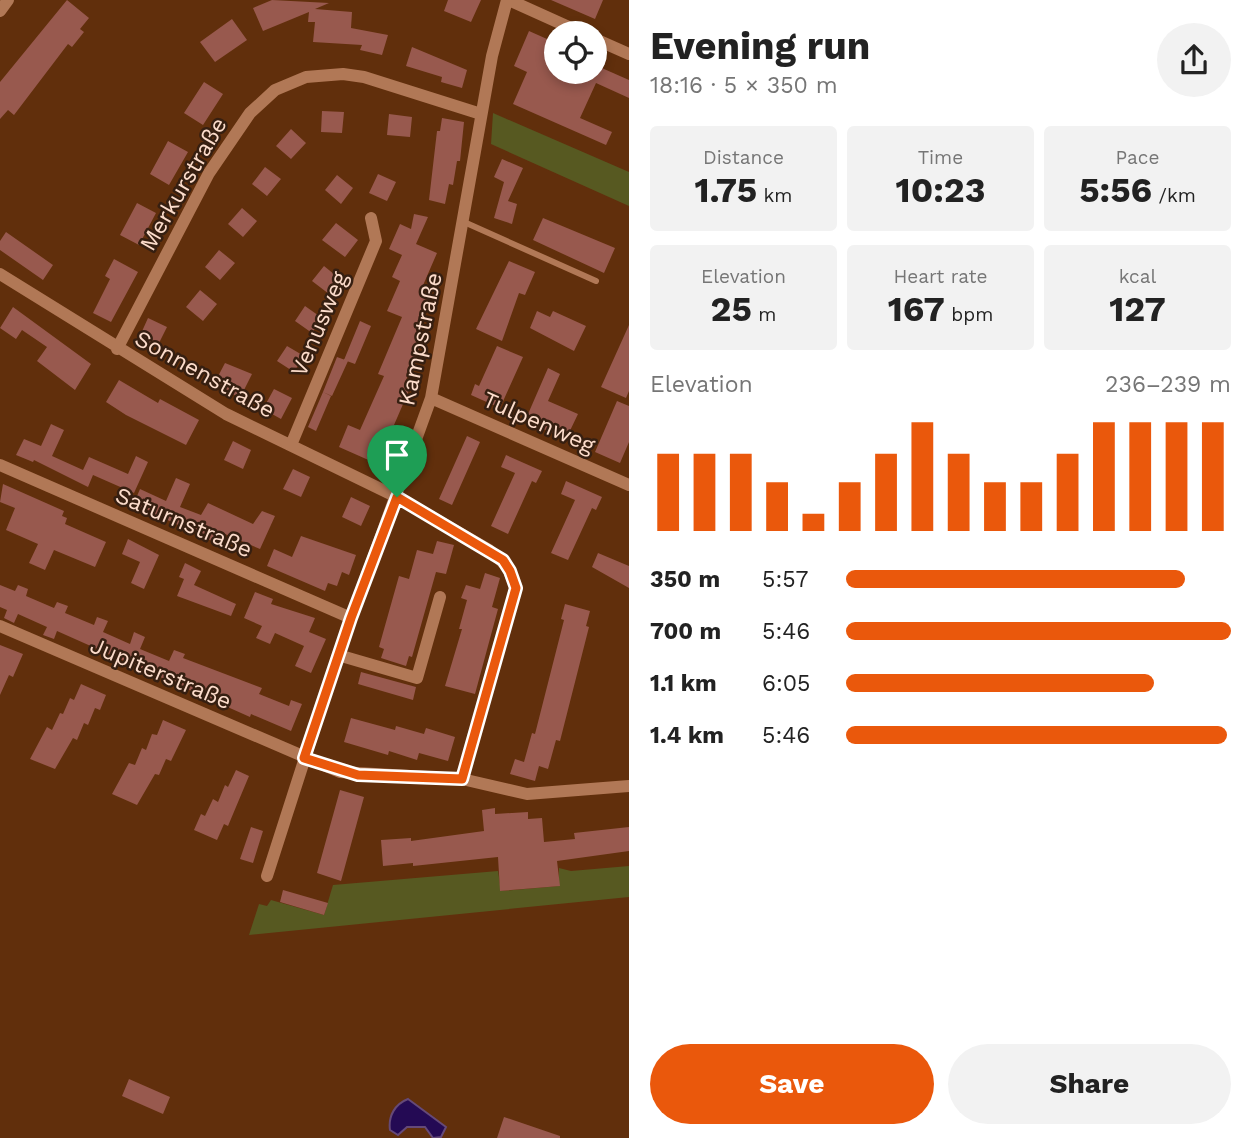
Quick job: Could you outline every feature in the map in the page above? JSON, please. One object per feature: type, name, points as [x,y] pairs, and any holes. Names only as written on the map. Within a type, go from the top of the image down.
[{"type":"street","points":[[0,10],[8,0]]},
{"type":"street","points":[[508,0],[555,21]]},
{"type":"street","name":"Kampstraße","points":[[267,876],[351,618],[431,398],[481,114],[495,43],[508,0]]},
{"type":"street","points":[[607,44],[629,54]]},
{"type":"street","name":"Merkurstraße","points":[[117,349],[214,164],[250,113],[275,90],[306,77],[354,75],[481,114]]},
{"type":"street","name":"Venusweg","points":[[291,445],[376,241],[371,218]]},
{"type":"street","name":"Sonnenstraße","points":[[0,274],[117,349],[226,414],[397,497],[503,560],[516,588],[462,779]]},
{"type":"street","name":"Tulpenweg","points":[[431,398],[629,485]]},
{"type":"street","name":"Saturnstraße","points":[[0,465],[351,618]]},
{"type":"street","points":[[338,656],[417,678],[440,597]]},
{"type":"street","name":"Jupiterstraße","points":[[0,626],[304,758],[358,775],[462,779],[527,794],[629,786]]},
{"type":"lane","points":[[464,222],[596,281]]},
{"type":"shaded area","points":[[493,113],[629,172],[629,206],[491,144]]},
{"type":"shaded area","points":[[629,866],[629,897],[249,935],[259,904],[267,906],[271,900],[324,915],[333,885],[498,871],[501,891],[559,886],[559,868],[571,871]]},
{"type":"shaded area","points":[[408,1099],[446,1127],[441,1137],[433,1138],[425,1127],[407,1127],[398,1135],[390,1130],[393,1111]]},
{"type":"building","points":[[67,0],[89,18],[80,29],[84,32],[72,47],[68,44],[14,115],[8,110],[0,119],[0,82]]},
{"type":"building","points":[[272,0],[329,3],[315,9],[352,12],[351,28],[388,35],[382,55],[360,50],[362,45],[313,42],[315,22],[308,22],[309,12],[263,31],[253,8]]},
{"type":"building","points":[[448,0],[481,0],[471,22],[444,11]]},
{"type":"building","points":[[551,0],[603,0],[595,19]]},
{"type":"building","points":[[232,19],[247,40],[215,62],[200,42]]},
{"type":"building","points":[[529,31],[544,38],[544,84],[596,84],[580,118],[612,132],[606,145],[513,104],[527,72],[514,66]]},
{"type":"building","points":[[412,47],[467,70],[462,88],[441,82],[442,77],[406,66]]},
{"type":"building","points":[[607,70],[629,80],[629,98],[598,84],[607,84]]},
{"type":"building","points":[[204,82],[223,94],[203,125],[184,113]]},
{"type":"building","points":[[322,111],[344,112],[342,133],[321,132]]},
{"type":"building","points":[[389,114],[412,117],[410,137],[387,135]]},
{"type":"building","points":[[442,118],[464,122],[460,161],[457,161],[453,185],[449,184],[445,204],[429,200],[437,131],[440,131]]},
{"type":"building","points":[[291,129],[306,143],[291,159],[276,146]]},
{"type":"building","points":[[168,141],[188,152],[169,185],[150,174]]},
{"type":"building","points":[[502,159],[523,168],[508,201],[517,204],[512,224],[494,218],[504,182],[494,177]]},
{"type":"building","points":[[265,167],[281,179],[267,196],[252,184]]},
{"type":"building","points":[[378,174],[396,182],[387,201],[369,193]]},
{"type":"building","points":[[337,175],[353,188],[341,204],[325,190]]},
{"type":"building","points":[[137,203],[156,213],[139,245],[120,235]]},
{"type":"building","points":[[242,208],[257,221],[243,237],[228,224]]},
{"type":"building","points":[[414,214],[428,217],[416,244],[437,253],[421,290],[430,294],[418,322],[424,325],[416,345],[420,347],[404,385],[410,388],[394,425],[399,427],[382,466],[339,447],[348,425],[360,430],[384,376],[378,374],[402,317],[387,311],[400,281],[392,277],[402,255],[389,249],[400,224],[411,229]]},
{"type":"building","points":[[543,218],[615,248],[604,273],[533,240]]},
{"type":"building","points":[[336,223],[358,240],[345,257],[322,240]]},
{"type":"building","points":[[6,232],[53,265],[43,280],[0,250],[0,241]]},
{"type":"building","points":[[219,250],[235,263],[220,280],[205,267]]},
{"type":"building","points":[[114,259],[138,272],[111,322],[93,313],[110,279],[105,276]]},
{"type":"building","points":[[509,261],[535,272],[525,295],[519,293],[502,341],[476,329]]},
{"type":"building","points":[[324,266],[340,279],[329,294],[312,281]]},
{"type":"building","points":[[200,290],[217,304],[203,321],[186,307]]},
{"type":"building","points":[[305,306],[322,318],[312,333],[295,321]]},
{"type":"building","points":[[13,307],[91,364],[75,390],[37,361],[47,347],[22,330],[16,339],[0,328]]},
{"type":"building","points":[[537,311],[550,317],[553,311],[586,326],[574,351],[530,328]]},
{"type":"building","points":[[148,318],[167,327],[157,347],[139,338]]},
{"type":"building","points":[[360,321],[371,326],[355,364],[344,360]]},
{"type":"building","points":[[629,325],[629,391],[626,398],[601,387]]},
{"type":"building","points":[[287,346],[304,356],[294,372],[277,361]]},
{"type":"building","points":[[497,346],[523,357],[500,408],[471,395],[475,384],[479,386]]},
{"type":"building","points":[[337,357],[348,361],[332,396],[323,392]]},
{"type":"building","points":[[225,363],[252,374],[240,398],[214,384]]},
{"type":"building","points":[[548,368],[560,374],[548,401],[578,414],[566,439],[525,421]]},
{"type":"building","points":[[119,380],[158,403],[160,399],[199,420],[186,445],[106,402]]},
{"type":"building","points":[[274,389],[292,398],[281,419],[263,409]]},
{"type":"building","points":[[323,392],[331,396],[316,431],[308,427]]},
{"type":"building","points":[[617,401],[629,406],[629,442],[620,463],[595,452]]},
{"type":"building","points":[[51,424],[64,430],[52,456],[83,470],[89,457],[128,474],[136,456],[148,462],[134,493],[93,475],[88,487],[34,460],[33,462],[16,455],[24,439],[41,446]]},
{"type":"building","points":[[467,436],[480,442],[452,505],[439,499]]},
{"type":"building","points":[[233,441],[251,450],[243,469],[224,460]]},
{"type":"building","points":[[506,455],[542,471],[536,483],[532,481],[508,534],[491,526],[515,473],[501,467]]},
{"type":"building","points":[[293,469],[310,477],[301,497],[283,489]]},
{"type":"building","points":[[176,478],[190,484],[180,507],[201,515],[208,503],[253,524],[262,511],[275,516],[260,549],[218,531],[214,542],[157,515],[156,518],[132,508],[140,489],[166,501]]},
{"type":"building","points":[[566,481],[602,497],[596,510],[592,508],[568,560],[551,553],[575,500],[561,494]]},
{"type":"building","points":[[3,484],[64,511],[62,516],[67,518],[65,524],[106,542],[95,567],[54,550],[45,570],[29,563],[38,544],[6,530],[15,508],[0,502]]},
{"type":"building","points":[[351,497],[370,506],[361,526],[342,517]]},
{"type":"building","points":[[301,536],[356,555],[349,575],[342,572],[337,586],[328,583],[325,591],[267,566],[274,549],[292,557]]},
{"type":"building","points":[[128,539],[159,555],[144,589],[131,583],[140,562],[122,554]]},
{"type":"building","points":[[437,541],[454,545],[446,574],[436,572],[412,657],[409,656],[406,666],[381,658],[384,649],[379,647],[399,576],[409,579],[417,550],[433,554]]},
{"type":"building","points":[[598,553],[629,566],[629,588],[592,567]]},
{"type":"building","points":[[185,563],[201,571],[194,585],[236,604],[231,616],[177,596],[184,579],[179,577]]},
{"type":"building","points":[[485,573],[500,578],[492,607],[498,609],[475,694],[445,686],[462,629],[459,629],[467,600],[461,598],[466,585],[480,589]]},
{"type":"building","points":[[0,585],[15,591],[18,585],[28,589],[26,596],[54,608],[57,602],[68,606],[65,613],[94,625],[97,617],[108,621],[103,632],[130,644],[134,632],[145,637],[140,649],[169,661],[174,650],[185,654],[183,658],[262,688],[259,694],[289,706],[291,700],[302,704],[291,731],[251,714],[250,717],[57,631],[54,639],[43,635],[47,627],[18,614],[14,623],[4,618],[7,610],[0,607]]},
{"type":"building","points":[[255,592],[273,599],[271,604],[315,618],[309,632],[326,639],[311,673],[295,666],[304,646],[275,633],[270,644],[256,638],[262,626],[244,618]]},
{"type":"building","points":[[565,604],[590,611],[586,626],[589,627],[560,741],[556,740],[548,769],[539,766],[535,781],[510,774],[515,759],[524,762],[532,733],[535,734],[564,620],[561,619]]},
{"type":"building","points":[[0,645],[23,654],[13,677],[9,675],[0,695]]},
{"type":"building","points":[[361,672],[416,687],[413,700],[358,684]]},
{"type":"building","points":[[81,684],[106,695],[100,710],[95,708],[88,725],[84,723],[77,740],[73,738],[55,769],[30,759],[47,727],[52,730],[70,698],[74,700]]},
{"type":"building","points":[[351,718],[395,730],[396,726],[424,734],[426,728],[455,737],[448,761],[419,753],[417,760],[389,751],[388,755],[344,742]]},
{"type":"building","points":[[163,720],[186,730],[171,761],[166,759],[159,775],[155,774],[137,805],[112,794],[129,763],[135,765],[142,748],[146,750],[152,734],[157,735]]},
{"type":"building","points":[[236,770],[249,776],[228,826],[224,824],[217,840],[194,830],[201,814],[205,816],[213,799],[218,802],[225,785],[228,787]]},
{"type":"building","points":[[340,790],[364,797],[341,881],[317,873]]},
{"type":"building","points":[[495,808],[495,814],[528,812],[528,819],[542,818],[544,842],[575,839],[574,833],[629,827],[629,851],[557,861],[560,886],[500,891],[498,857],[413,866],[413,863],[383,866],[381,840],[411,838],[411,841],[484,831],[482,810]]},
{"type":"building","points":[[251,827],[263,831],[253,863],[240,859]]},
{"type":"building","points":[[283,890],[328,903],[324,915],[280,902]]},
{"type":"building","points":[[129,1079],[170,1097],[163,1114],[122,1096]]},
{"type":"building","points":[[504,1117],[560,1136],[560,1138],[497,1138]]},
{"type":"route","points":[[397,497],[503,560],[516,588],[462,779],[358,775],[340,772],[304,758],[351,618],[397,497]]}]
